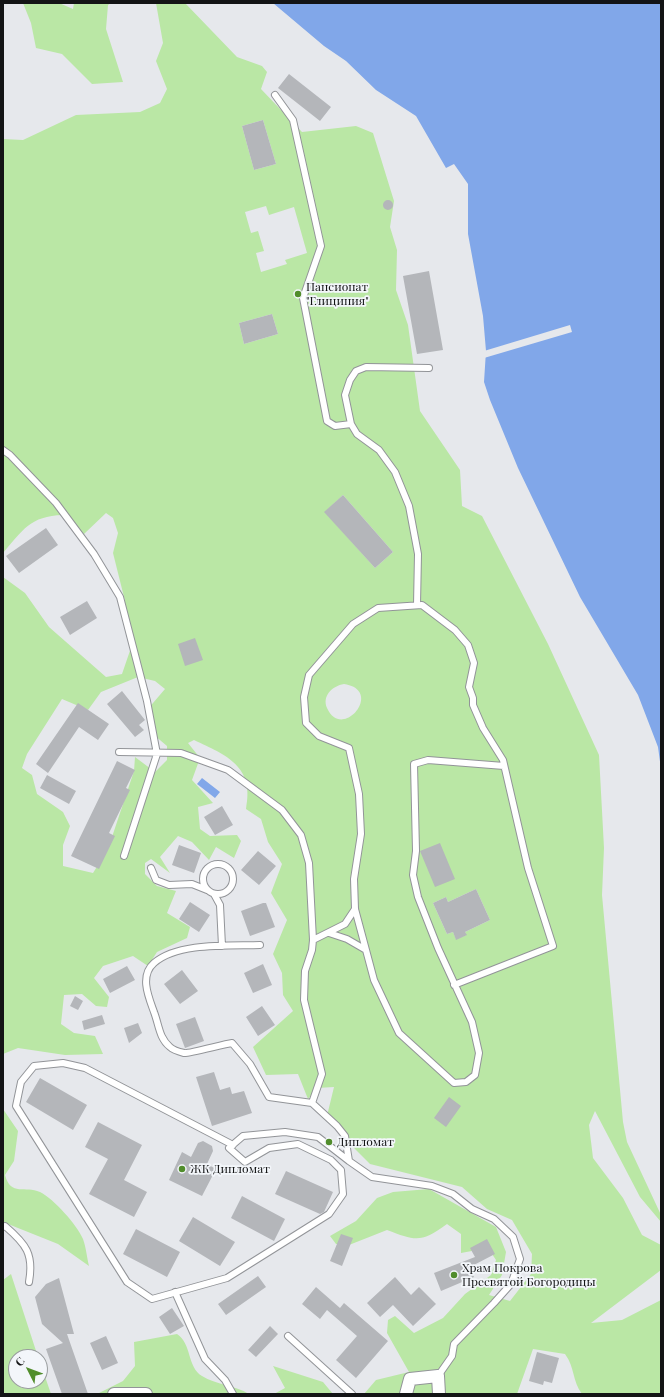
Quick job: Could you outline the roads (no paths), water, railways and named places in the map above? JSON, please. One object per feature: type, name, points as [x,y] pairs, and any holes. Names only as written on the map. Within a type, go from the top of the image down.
[{"type":"street","points":[[406,1394],[410,1379],[438,1376],[439,1394]]},
{"type":"street","points":[[114,1394],[146,1394]]},
{"type":"lane","points":[[275,95],[293,120],[321,246],[303,298],[326,421],[335,426],[350,424]]},
{"type":"lane","points":[[417,605],[418,554],[409,506],[395,472],[379,450],[357,434],[350,424],[345,395],[350,380],[356,371],[366,367],[429,368]]},
{"type":"lane","points":[[3,450],[10,455],[56,503],[94,554],[120,597],[147,701],[156,754],[124,856]]},
{"type":"lane","points":[[454,985],[553,946],[528,868],[503,760],[483,728],[473,705],[473,698],[469,687],[474,663],[468,645],[455,630],[422,605],[378,608],[354,624],[309,675],[304,697],[306,723],[319,736],[349,748],[359,794],[360,828],[354,879],[355,909],[374,980],[399,1033],[454,1083],[466,1082],[475,1075],[479,1054],[472,1022],[454,985],[418,897],[413,875],[416,851],[414,764],[428,760],[504,766]]},
{"type":"lane","points":[[119,752],[156,754],[181,753],[228,770],[282,810],[301,835],[309,863],[312,940],[312,950],[305,971],[304,1000],[322,1074],[312,1103]]},
{"type":"lane","points":[[151,868],[156,880],[169,885],[192,884],[214,894],[222,894],[229,889],[233,882],[230,870],[221,863],[213,864],[206,868],[202,875],[202,884],[207,890]]},
{"type":"lane","points":[[214,894],[220,905],[222,946]]},
{"type":"lane","points":[[312,940],[345,924],[355,909]]},
{"type":"lane","points":[[329,933],[348,939],[366,950]]},
{"type":"lane","points":[[260,945],[222,946],[170,953],[153,964],[147,976],[147,993],[155,1014],[160,1034],[171,1048],[186,1054],[232,1043],[250,1064],[269,1097],[312,1103],[337,1126],[345,1136],[349,1162]]},
{"type":"lane","points":[[233,1145],[85,1068],[63,1063],[34,1066],[21,1082],[16,1106],[127,1282],[152,1299],[227,1278],[329,1214],[344,1194],[341,1170],[331,1160],[298,1144],[269,1148],[246,1162],[230,1148],[233,1145],[242,1136],[285,1132],[318,1137],[349,1162],[372,1177],[432,1186],[453,1194],[472,1209],[494,1219],[512,1237],[520,1259],[511,1284],[454,1344],[452,1356],[438,1376]]},
{"type":"lane","points":[[3,1227],[5,1226],[21,1240],[32,1264],[29,1282]]},
{"type":"lane","points":[[175,1292],[205,1359],[225,1380],[233,1394]]},
{"type":"lane","points":[[288,1336],[352,1394]]},
{"type":"water","points":[[273,3],[661,3],[661,769],[658,747],[638,695],[580,597],[518,468],[484,382],[486,351],[483,316],[468,234],[468,184],[454,164],[446,168],[416,116],[376,90],[346,61],[324,46]]},
{"type":"water","points":[[202,778],[220,792],[215,798],[197,784]]},
{"type":"place","name":"Пансионат \"Глициния\"","points":[[298,294]]},
{"type":"place","name":"Дипломат","points":[[329,1142]]},
{"type":"place","name":"ЖК Дипломат","points":[[182,1169]]},
{"type":"place","name":"Храм Покрова Пресвятой Богородицы","points":[[454,1275]]}]
